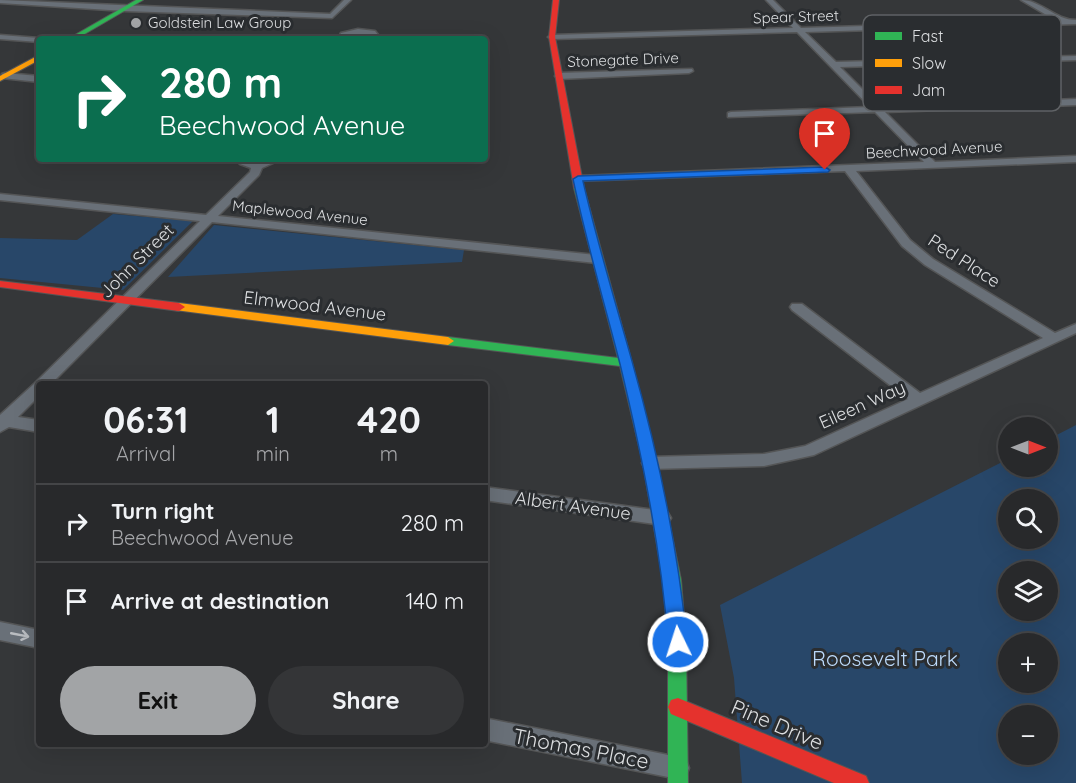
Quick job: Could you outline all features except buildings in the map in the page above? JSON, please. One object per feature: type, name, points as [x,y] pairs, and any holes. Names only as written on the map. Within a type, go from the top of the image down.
[{"type":"street","points":[[76,36],[140,0]]},
{"type":"street","points":[[0,2],[332,16],[348,0]]},
{"type":"street","points":[[556,0],[552,37],[580,195],[626,363],[662,518],[675,603],[678,776]]},
{"type":"street","points":[[769,0],[863,94]]},
{"type":"street","points":[[1024,0],[1051,15]]},
{"type":"street","points":[[332,16],[345,36],[369,32],[374,36]]},
{"type":"street","points":[[1063,22],[1076,30]]},
{"type":"street","name":"Spear Street","points":[[1063,22],[1076,22]]},
{"type":"street","name":"Spear Street","points":[[552,37],[863,28]]},
{"type":"street","points":[[0,37],[36,40]]},
{"type":"street","points":[[1061,58],[1076,58]]},
{"type":"street","points":[[3,78],[36,59]]},
{"type":"street","points":[[833,65],[863,64]]},
{"type":"street","name":"Stonegate Drive","points":[[559,76],[689,71]]},
{"type":"street","points":[[3,78],[36,79]]},
{"type":"street","points":[[1061,103],[1076,102]]},
{"type":"street","points":[[731,115],[863,110]]},
{"type":"street","points":[[881,111],[933,165]]},
{"type":"street","name":"Beechwood Avenue","points":[[578,179],[1076,159]]},
{"type":"street","points":[[244,162],[257,165],[267,162]]},
{"type":"street","name":"John Street","points":[[46,381],[255,173],[257,165]]},
{"type":"street","name":"Ped Place","points":[[849,169],[906,243],[929,262],[1052,337]]},
{"type":"street","name":"Maplewood Avenue","points":[[0,197],[596,259]]},
{"type":"street","name":"Elmwood Avenue","points":[[0,284],[626,363]]},
{"type":"street","points":[[797,308],[920,401]]},
{"type":"street","name":"Eileen Way","points":[[650,463],[764,460],[808,451],[920,401],[1052,337],[1076,328]]},
{"type":"street","name":"John Street","points":[[2,422],[36,391]]},
{"type":"street","points":[[2,422],[36,426]]},
{"type":"street","name":"Albert Avenue","points":[[488,494],[662,518]]},
{"type":"street","points":[[0,631],[36,638]]},
{"type":"street","name":"Pine Drive","points":[[678,706],[859,783]]},
{"type":"street","name":"Thomas Place","points":[[488,730],[678,776]]},
{"type":"green space","points":[[113,214],[193,221],[123,290],[0,278],[0,238],[77,240]]},
{"type":"green space","points":[[214,225],[464,250],[462,262],[168,277]]},
{"type":"green space","name":"Roosevelt Park","points":[[1076,425],[1076,783],[742,783],[734,678],[720,605],[998,464],[998,477],[1058,477],[1058,434]]},
{"type":"traffic: fast","points":[[76,36],[140,0]]},
{"type":"traffic: fast","points":[[579,188],[650,463],[672,580],[677,642],[678,783]]},
{"type":"traffic: fast","points":[[448,341],[626,363]]},
{"type":"traffic: slow","points":[[0,79],[36,59]]},
{"type":"traffic: slow","points":[[179,307],[448,341]]},
{"type":"traffic: jam","points":[[556,0],[552,37],[579,188]]},
{"type":"traffic: jam","points":[[0,284],[179,307]]},
{"type":"traffic: jam","points":[[678,707],[859,783]]},
{"type":"place","name":"Goldstein Law Group","points":[[136,23]]},
{"type":"route","points":[[678,642],[675,603],[662,518],[626,363],[592,241],[578,179],[825,170]]}]
